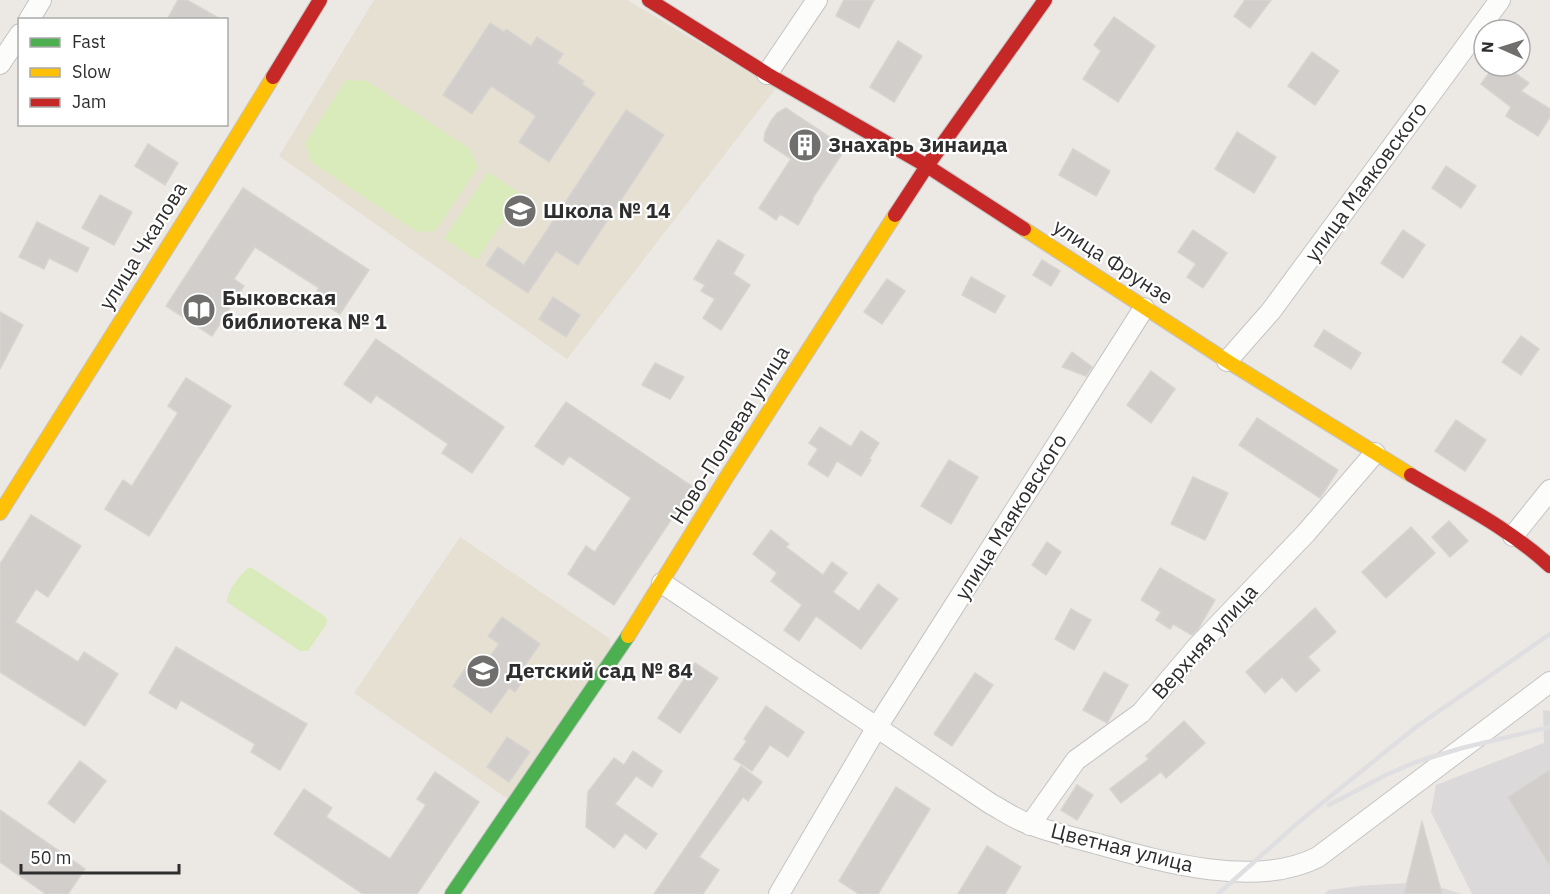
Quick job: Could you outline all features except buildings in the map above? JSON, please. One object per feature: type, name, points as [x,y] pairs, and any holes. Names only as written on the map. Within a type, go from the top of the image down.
[{"type":"street","points":[[30,18],[41,0]]},
{"type":"street","name":"улица Чкалова","points":[[0,513],[320,0]]},
{"type":"street","name":"улица Фрунзе","points":[[649,0],[768,75],[927,166],[1227,361],[1513,536],[1550,566]]},
{"type":"street","points":[[768,75],[817,0]]},
{"type":"street","name":"Ново-Полевая улица","points":[[452,894],[629,634],[726,478],[927,166],[1045,0]]},
{"type":"street","name":"улица Маяковского","points":[[1227,361],[1270,311],[1500,0]]},
{"type":"street","points":[[0,64],[18,37]]},
{"type":"street","name":"улица Маяковского","points":[[779,894],[877,727],[1144,308]]},
{"type":"street","name":"Верхняя улица","points":[[1030,825],[1076,760],[1141,713],[1196,648],[1306,533],[1375,453]]},
{"type":"street","points":[[1513,536],[1550,490]]},
{"type":"street","points":[[662,583],[877,727]]},
{"type":"street","name":"Цветная улица","points":[[877,727],[991,804],[1030,825],[1154,860],[1242,872],[1279,870],[1304,864],[1318,857],[1550,682]]},
{"type":"shaded area","name":"Школа № 14","points":[[374,0],[627,0],[776,88],[567,359],[279,156]]},
{"type":"shaded area","name":"Детский сад № 84","points":[[460,537],[609,638],[611,649],[508,799],[354,693]]},
{"type":"shaded area","points":[[1543,710],[1550,711],[1550,894],[1472,894],[1431,812],[1436,785],[1544,743]]},
{"type":"shaded area","points":[[1422,882],[1462,894],[1324,894],[1329,890],[1359,886]]},
{"type":"green space","points":[[346,80],[367,81],[470,149],[478,167],[435,231],[417,232],[311,162],[305,143]]},
{"type":"green space","points":[[488,172],[521,194],[477,260],[444,239]]},
{"type":"green space","points":[[248,568],[252,568],[327,619],[326,625],[308,651],[297,649],[227,602],[232,588]]},
{"type":"railway","points":[[1218,894],[1300,821],[1416,727],[1550,634]]},
{"type":"railway","points":[[1329,805],[1416,762],[1462,748],[1550,727]]},
{"type":"traffic: fast","points":[[452,894],[628,636]]},
{"type":"traffic: slow","points":[[0,513],[273,77]]},
{"type":"traffic: slow","points":[[628,636],[726,478],[895,215]]},
{"type":"traffic: slow","points":[[1024,229],[1227,361],[1411,475]]},
{"type":"traffic: jam","points":[[273,77],[320,0]]},
{"type":"traffic: jam","points":[[649,0],[767,74],[927,166],[1024,229]]},
{"type":"traffic: jam","points":[[895,215],[1045,0]]},
{"type":"traffic: jam","points":[[1411,475],[1500,528],[1550,566]]},
{"type":"place","name":"Знахарь Зинаида","points":[[805,145]]},
{"type":"place","name":"Школа № 14","points":[[520,211]]},
{"type":"place","name":"Быковская библиотека № 1","points":[[199,310]]},
{"type":"place","name":"Детский сад № 84","points":[[483,671]]}]
